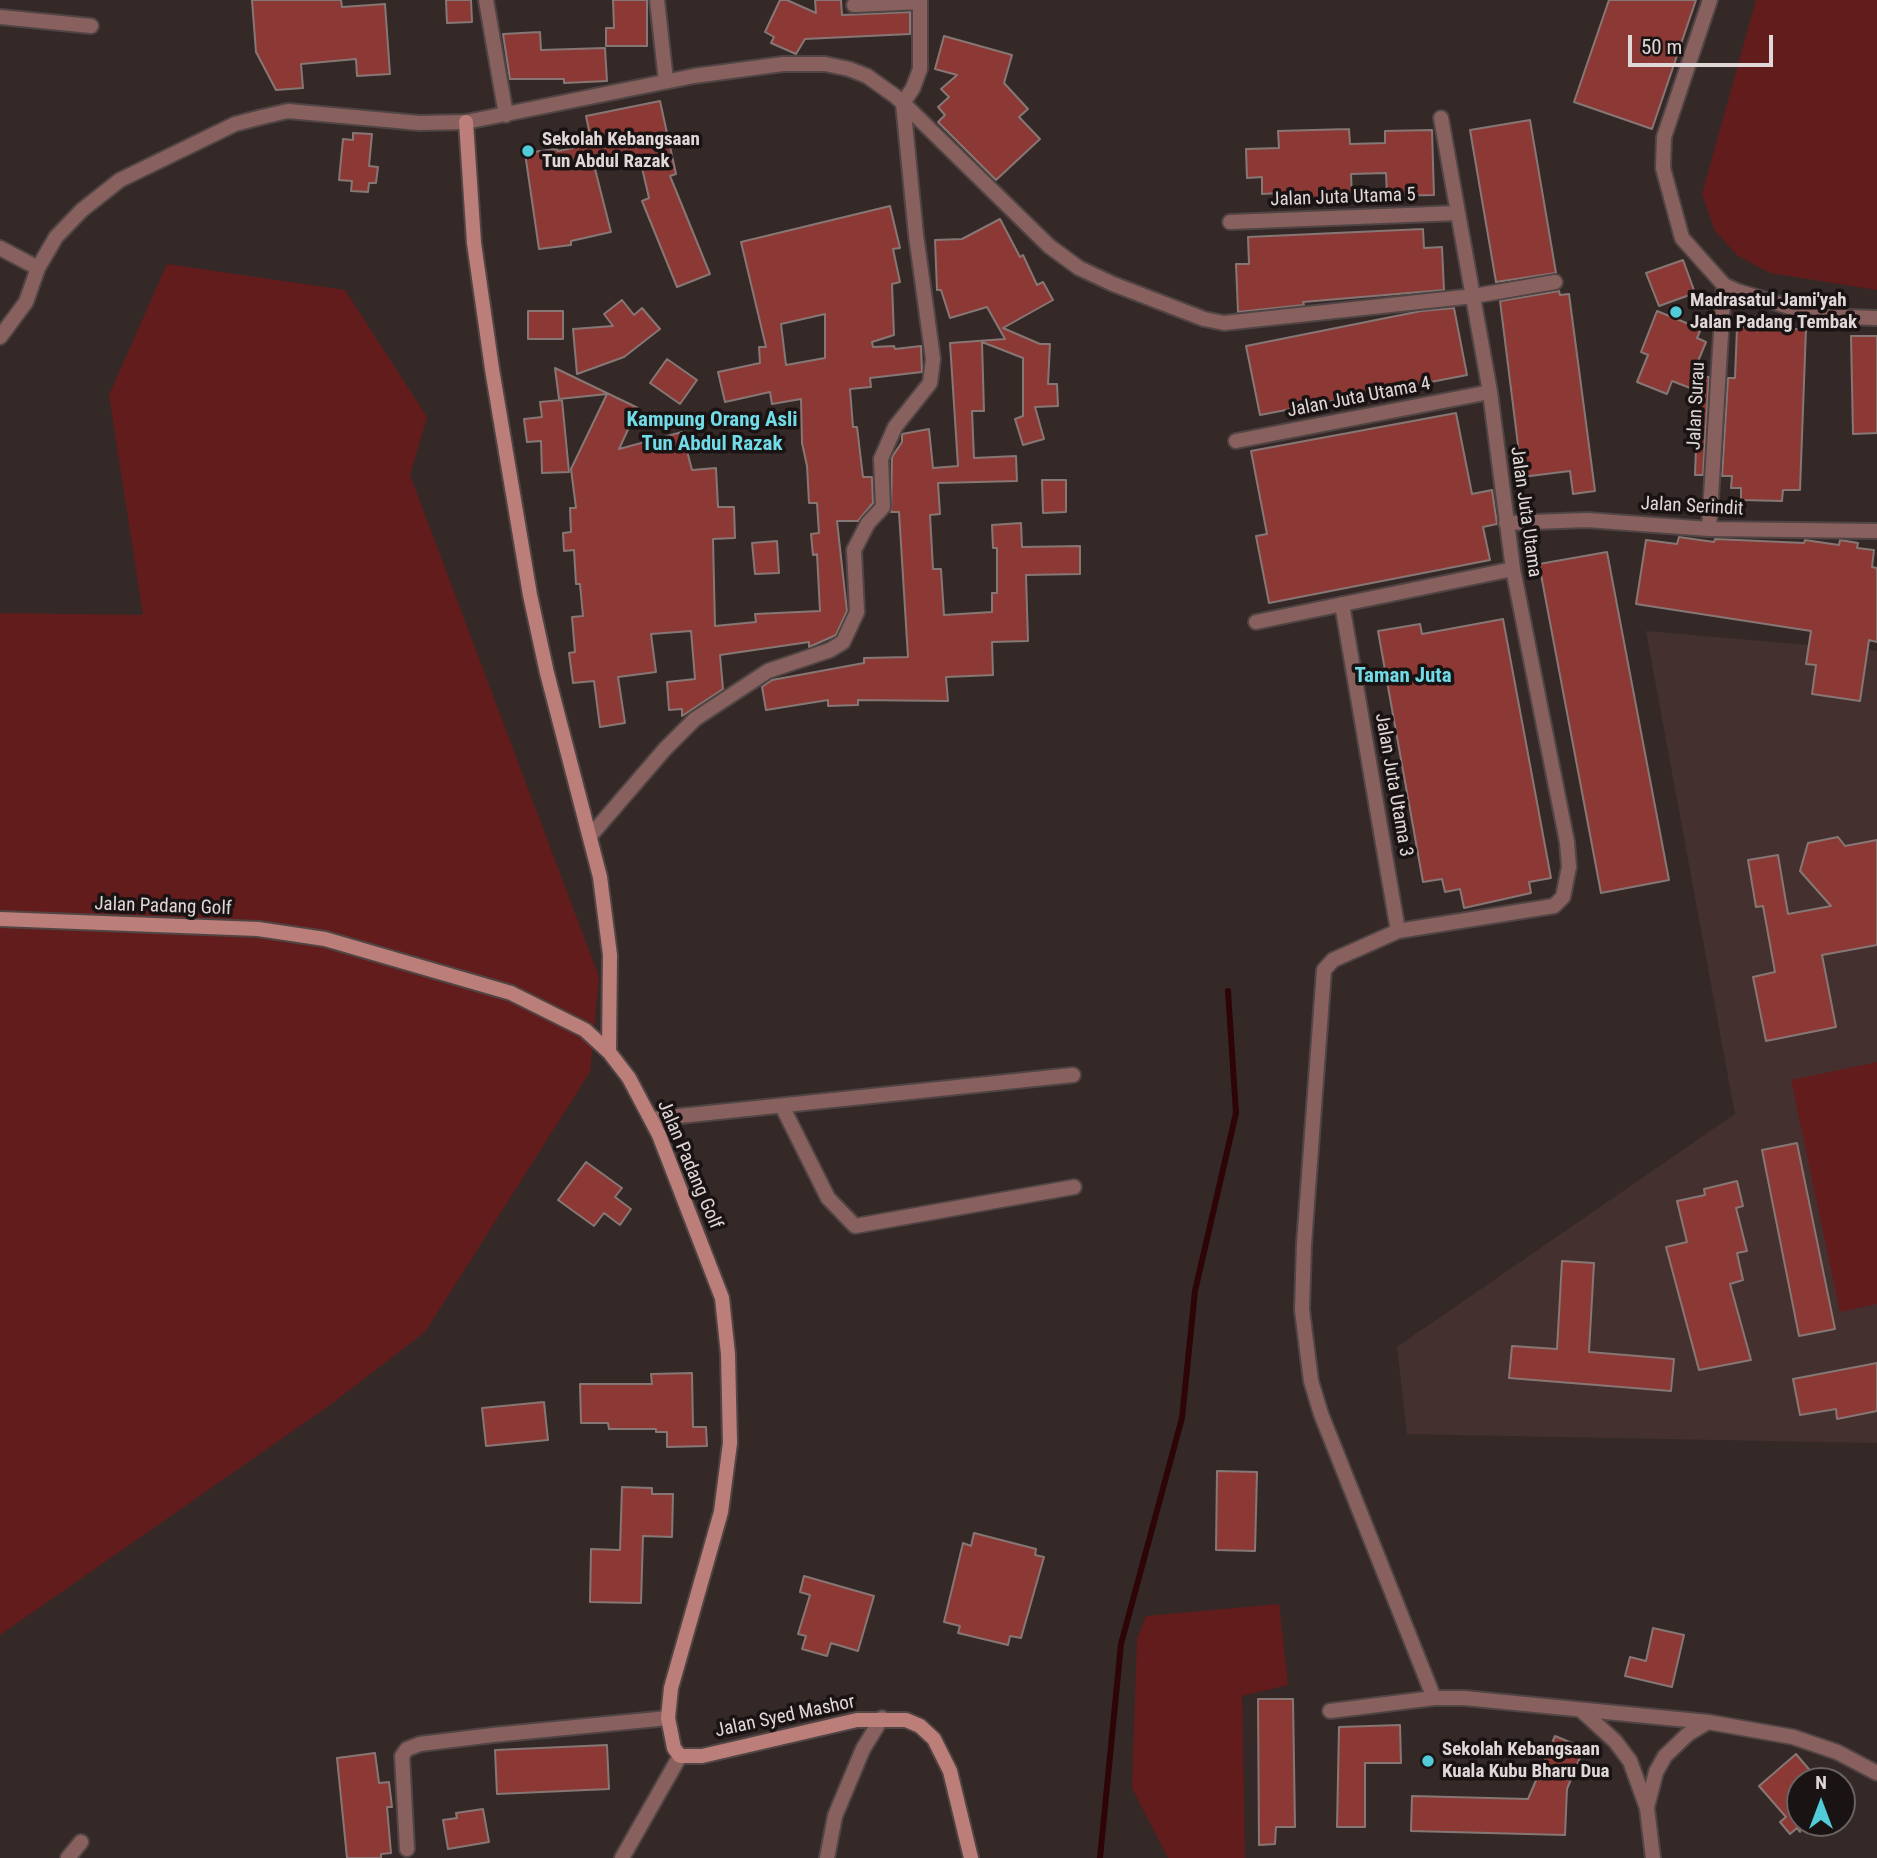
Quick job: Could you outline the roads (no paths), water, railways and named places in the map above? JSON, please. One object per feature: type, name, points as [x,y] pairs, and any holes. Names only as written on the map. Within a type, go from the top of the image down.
[{"type":"street","points":[[486,0],[506,115]]},
{"type":"street","points":[[657,0],[666,81]]},
{"type":"street","points":[[1710,0],[1664,137],[1662,167],[1682,238],[1724,285],[1776,305],[1818,316],[1877,318]]},
{"type":"street","points":[[591,835],[664,749],[695,719],[768,671],[830,650],[843,642],[857,612],[855,550],[868,523],[883,507],[881,459],[895,427],[930,383],[933,359],[916,235],[903,103],[920,69],[920,1],[855,5]]},
{"type":"street","points":[[0,17],[91,26]]},
{"type":"street","points":[[0,337],[26,302],[38,268],[56,237],[82,210],[120,180],[235,124],[288,111],[382,121],[466,121],[666,81],[783,64],[825,64],[867,76],[903,103],[1049,246],[1079,268],[1204,319],[1224,323],[1474,296],[1555,282]]},
{"type":"street","name":"Jalan Juta Utama","points":[[1398,930],[1554,906],[1566,887],[1567,842],[1513,569],[1490,392],[1441,118]]},
{"type":"street","points":[[466,121],[477,268],[535,622],[563,739],[591,835],[610,954],[609,1052]]},
{"type":"street","name":"Jalan Juta Utama 5","points":[[1230,222],[1458,213]]},
{"type":"street","points":[[0,248],[38,268]]},
{"type":"street","name":"Jalan Surau","points":[[1709,529],[1724,285]]},
{"type":"street","name":"Jalan Juta Utama 4","points":[[1236,441],[1490,392]]},
{"type":"street","name":"Jalan Serindit","points":[[1506,523],[1587,520],[1709,529],[1877,531]]},
{"type":"street","points":[[1256,622],[1513,569]]},
{"type":"street","name":"Jalan Juta Utama 3","points":[[1342,604],[1398,930]]},
{"type":"street","name":"Jalan Padang Golf","points":[[0,919],[258,929],[325,940],[511,993],[585,1030],[609,1052],[629,1078],[651,1119],[722,1298],[728,1354],[730,1443],[721,1512],[671,1688],[668,1718],[674,1748],[680,1756]]},
{"type":"street","points":[[1398,930],[1333,960],[1324,970],[1304,1244],[1302,1310],[1311,1381],[1321,1414],[1434,1698]]},
{"type":"street","points":[[651,1119],[1073,1075]]},
{"type":"street","points":[[782,1106],[828,1198],[855,1226],[1074,1187]]},
{"type":"street","points":[[1330,1710],[1434,1698],[1497,1699],[1709,1722],[1793,1737],[1838,1752],[1877,1773]]},
{"type":"street","points":[[1581,1710],[1615,1741],[1630,1761],[1647,1808],[1653,1858]]},
{"type":"street","points":[[827,1858],[835,1816],[863,1749],[882,1717]]},
{"type":"street","name":"Jalan Syed Mashor","points":[[680,1756],[702,1756],[857,1720],[882,1717],[906,1720],[920,1726],[934,1739],[950,1771],[971,1858]]},
{"type":"street","points":[[407,1849],[402,1756],[407,1749],[420,1744],[468,1738],[668,1718]]},
{"type":"street","points":[[1647,1808],[1656,1772],[1665,1756],[1688,1734],[1709,1722]]},
{"type":"street","points":[[622,1858],[680,1756]]},
{"type":"street","points":[[68,1858],[81,1842]]},
{"type":"waterway","points":[[1100,1858],[1121,1644],[1182,1418],[1195,1291],[1236,1113],[1228,991]]},
{"type":"place","name":"Sekolah Kebangsaan Tun Abdul Razak","points":[[528,151]]},
{"type":"place","name":"Madrasatul Jami'yah Jalan Padang Tembak","points":[[1676,312]]},
{"type":"place","name":"Sekolah Kebangsaan Kuala Kubu Bharu Dua","points":[[1428,1761]]},
{"type":"district","name":"Kampung Orang Asli Tun Abdul Razak","points":[[712,433]]},
{"type":"district","name":"Taman Juta","points":[[1403,677]]}]
